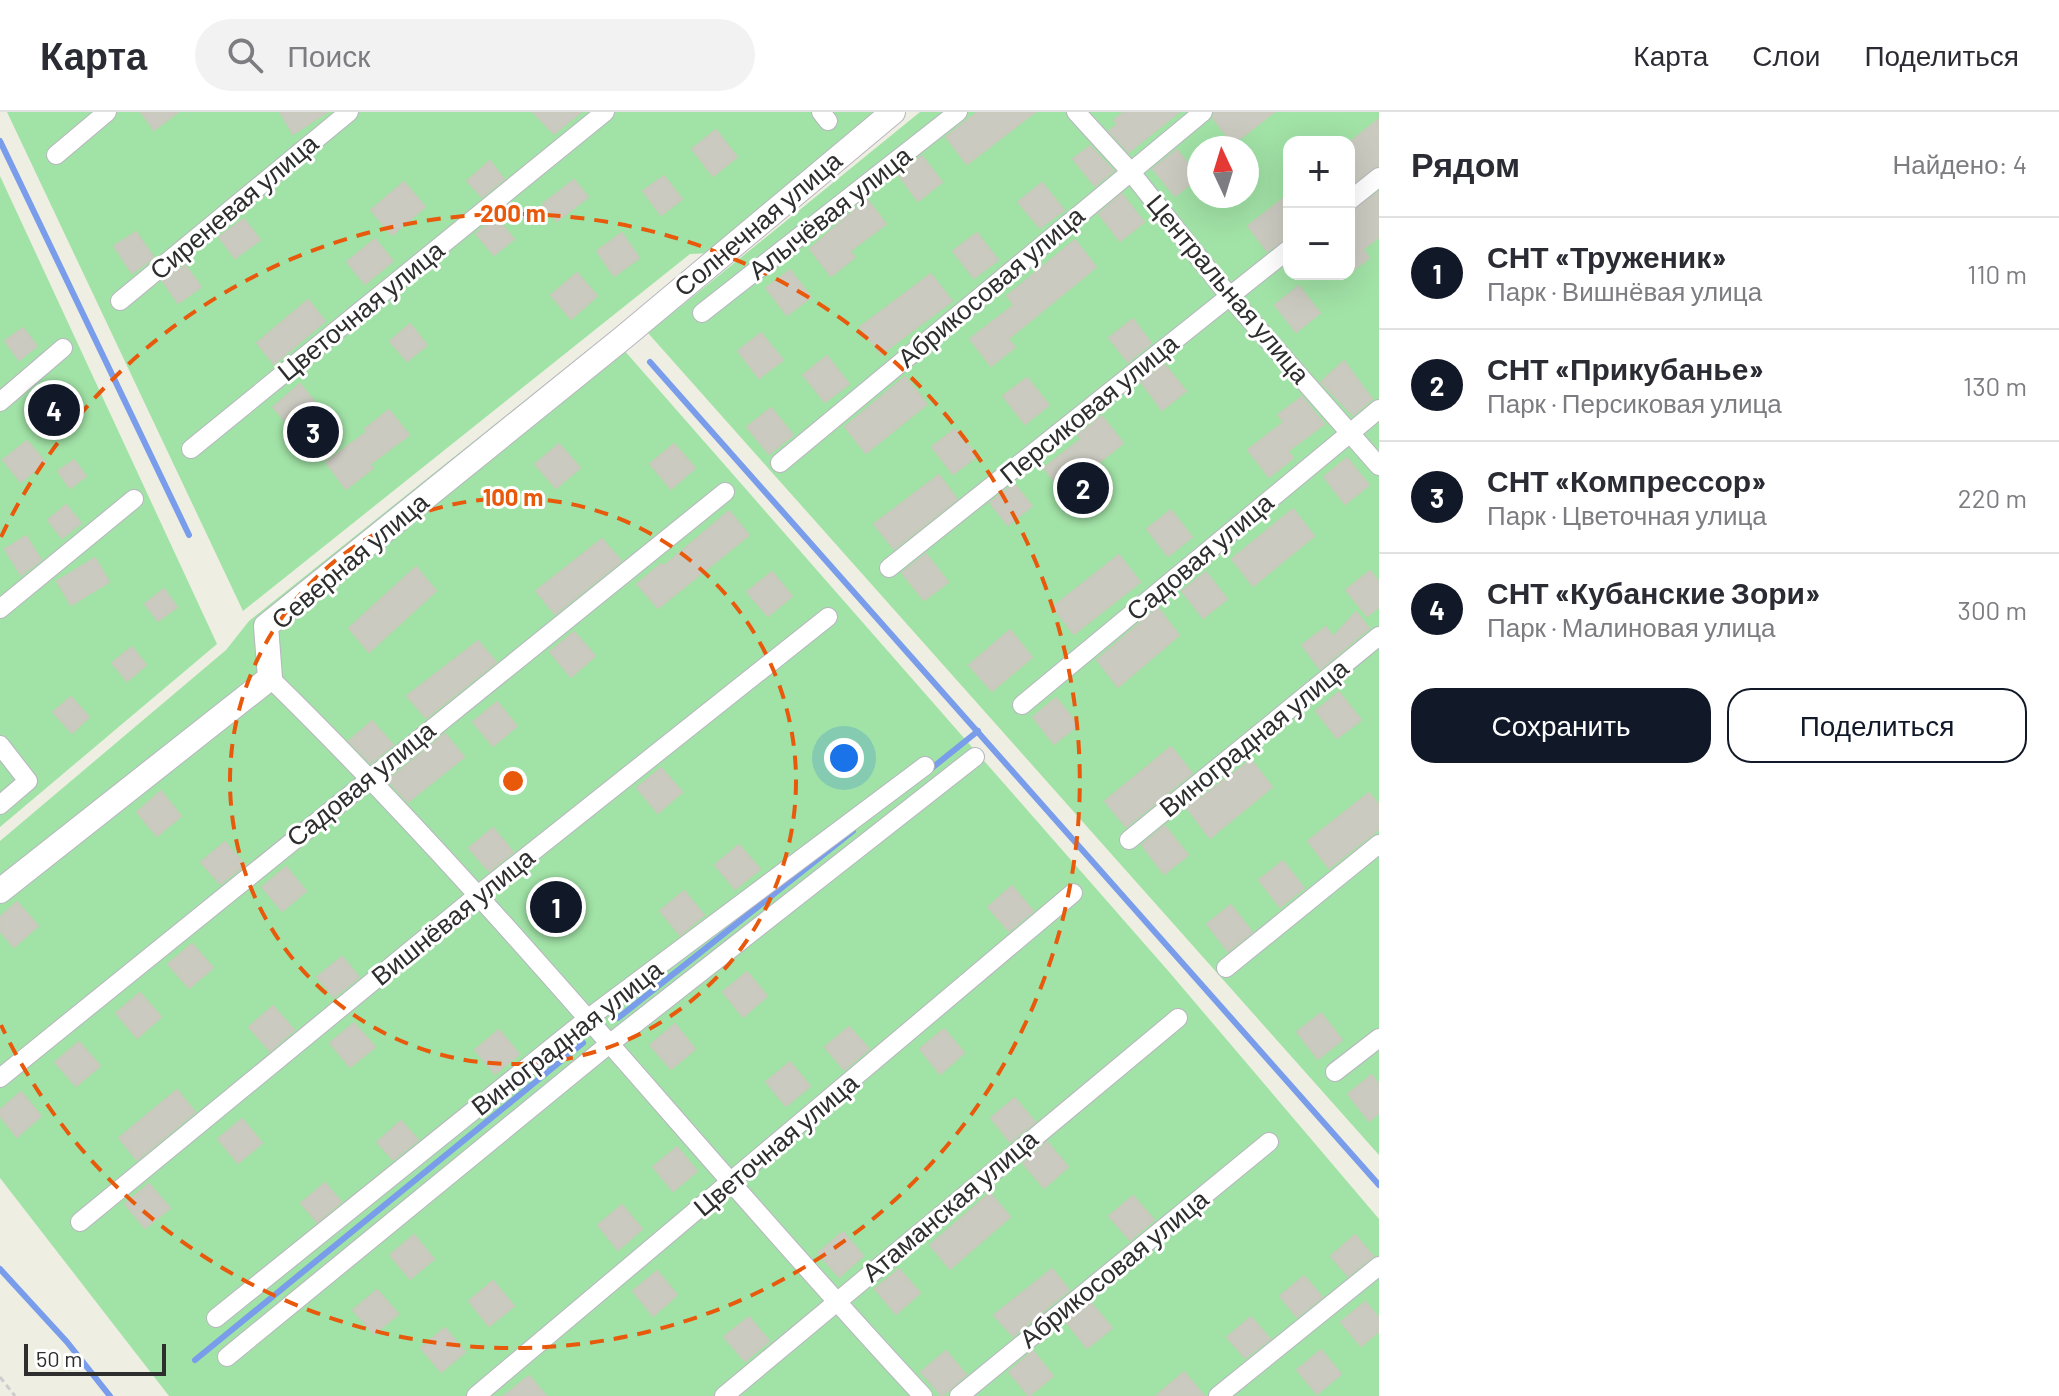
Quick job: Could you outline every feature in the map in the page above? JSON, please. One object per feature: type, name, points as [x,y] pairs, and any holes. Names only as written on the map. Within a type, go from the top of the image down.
[{"type":"street","points":[[56,155],[107,112]]},
{"type":"street","name":"Сиреневая улица","points":[[120,301],[349,112]]},
{"type":"street","name":"Цветочная улица","points":[[191,449],[605,112]]},
{"type":"street","name":"Солнечная улица","points":[[624,337],[893,112]]},
{"type":"street","name":"Алычёвая улица","points":[[702,313],[958,112]]},
{"type":"street","name":"Центральная улица","points":[[1076,112],[1130,171],[1230,297],[1379,466]]},
{"type":"street","name":"Абрикосовая улица","points":[[780,463],[1203,112]]},
{"type":"street","points":[[1355,196],[1379,177]]},
{"type":"street","name":"Персиковая улица","points":[[889,568],[1283,254]]},
{"type":"street","name":"Северная улица","points":[[270,678],[266,626],[624,337]]},
{"type":"street","points":[[0,402],[63,348]]},
{"type":"street","name":"Садовая улица","points":[[1022,705],[1379,409]]},
{"type":"street","name":"Садовая улица","points":[[0,1078],[725,492]]},
{"type":"street","points":[[0,609],[134,499]]},
{"type":"street","name":"Вишнёвая улица","points":[[80,1222],[478,895],[828,617]]},
{"type":"street","name":"Виноградная улица","points":[[1129,840],[1379,636]]},
{"type":"street","points":[[0,891],[270,678],[370,776],[835,1301],[923,1396]]},
{"type":"street","points":[[0,745],[28,781],[0,805]]},
{"type":"street","points":[[227,1357],[608,1045],[975,757]]},
{"type":"street","name":"Виноградная улица","points":[[216,1318],[586,1020],[925,766]]},
{"type":"street","points":[[1226,968],[1379,844]]},
{"type":"street","name":"Цветочная улица","points":[[476,1396],[1073,893]]},
{"type":"street","name":"Атаманская улица","points":[[724,1396],[1178,1018]]},
{"type":"street","points":[[1335,1072],[1379,1038]]},
{"type":"street","name":"Абрикосовая улица","points":[[959,1396],[1269,1142]]},
{"type":"street","points":[[1218,1396],[1379,1266]]},
{"type":"path","points":[[0,1377],[15,1396]]},
{"type":"green space","points":[[7,112],[906,112],[734,252],[690,254],[243,611]]},
{"type":"green space","points":[[920,112],[1379,112],[1379,1155],[648,333]]},
{"type":"green space","points":[[0,176],[217,644],[0,827]]},
{"type":"green space","points":[[609,333],[1170,973],[1379,1219],[1379,1396],[169,1396],[0,1178],[0,841],[226,650],[249,621]]},
{"type":"building","points":[[141,112],[178,112],[154,130]]},
{"type":"building","points":[[280,112],[327,112],[293,134]]},
{"type":"building","points":[[533,112],[581,112],[554,134]]},
{"type":"building","points":[[978,112],[1035,112],[967,164],[946,137]]},
{"type":"building","points":[[1124,112],[1179,112],[1129,152],[1109,131],[1118,124],[1114,120]]},
{"type":"building","points":[[1215,112],[1274,112],[1243,136],[1227,136],[1213,118]]},
{"type":"building","points":[[1379,119],[1379,165],[1355,182],[1355,138]]},
{"type":"building","points":[[716,130],[737,157],[713,176],[692,149]]},
{"type":"building","points":[[1090,146],[1113,171],[1095,186],[1073,159]]},
{"type":"building","points":[[1177,150],[1187,162],[1187,186],[1175,196],[1153,169]]},
{"type":"building","points":[[922,156],[942,182],[918,201],[898,174]]},
{"type":"building","points":[[490,161],[504,179],[482,197],[467,181]]},
{"type":"building","points":[[664,176],[682,199],[661,215],[643,191]]},
{"type":"building","points":[[574,180],[588,197],[557,221],[543,204]]},
{"type":"building","points":[[404,182],[425,207],[392,235],[371,210]]},
{"type":"building","points":[[1042,183],[1064,210],[1040,228],[1018,202]]},
{"type":"building","points":[[1379,192],[1379,237],[1363,249],[1369,258],[1355,268],[1355,209]]},
{"type":"building","points":[[1122,194],[1144,222],[1120,241],[1099,214]]},
{"type":"building","points":[[867,199],[886,224],[850,251],[855,257],[831,276],[810,249]]},
{"type":"building","points":[[1283,199],[1283,241],[1267,251],[1248,226]]},
{"type":"building","points":[[496,218],[514,239],[494,255],[476,234]]},
{"type":"building","points":[[244,219],[260,240],[235,258],[219,237]]},
{"type":"building","points":[[136,232],[154,258],[132,273],[114,246]]},
{"type":"building","points":[[622,233],[639,258],[614,276],[597,251]]},
{"type":"building","points":[[977,233],[998,260],[974,278],[953,251]]},
{"type":"building","points":[[375,239],[393,261],[365,284],[347,262]]},
{"type":"building","points":[[1075,240],[1096,267],[1008,339],[1015,347],[991,366],[970,339],[1014,305],[1007,296]]},
{"type":"building","points":[[185,265],[201,287],[178,303],[163,281]]},
{"type":"building","points":[[790,270],[811,297],[787,315],[766,288]]},
{"type":"building","points":[[577,273],[597,296],[571,319],[551,295]]},
{"type":"building","points":[[931,274],[952,301],[881,354],[860,327]]},
{"type":"building","points":[[1299,286],[1320,313],[1296,332],[1275,305]]},
{"type":"building","points":[[308,300],[325,321],[274,364],[257,343]]},
{"type":"building","points":[[1133,319],[1151,343],[1128,362],[1109,338]]},
{"type":"building","points":[[410,324],[427,345],[407,361],[390,341]]},
{"type":"building","points":[[23,328],[37,346],[19,360],[5,341]]},
{"type":"building","points":[[761,333],[783,360],[759,378],[738,351]]},
{"type":"building","points":[[827,356],[849,384],[825,402],[803,375]]},
{"type":"building","points":[[1344,361],[1372,399],[1353,415],[1321,382]]},
{"type":"building","points":[[1164,364],[1186,391],[1162,410],[1141,382]]},
{"type":"building","points":[[905,377],[927,404],[866,453],[845,427]]},
{"type":"building","points":[[1027,378],[1049,405],[1025,424],[1003,396]]},
{"type":"building","points":[[300,384],[318,406],[291,428],[273,407]]},
{"type":"building","points":[[1302,397],[1324,424],[1288,451],[1293,458],[1269,477],[1248,450],[1284,422],[1278,415]]},
{"type":"building","points":[[771,408],[793,435],[769,454],[747,427]]},
{"type":"building","points":[[389,410],[409,435],[370,464],[373,468],[346,489],[326,462],[367,432],[365,429]]},
{"type":"building","points":[[1102,416],[1123,443],[1086,473],[1089,477],[1065,495],[1044,468],[1081,439],[1078,435]]},
{"type":"building","points":[[955,429],[977,456],[953,474],[932,447]]},
{"type":"building","points":[[27,441],[45,462],[21,482],[3,460]]},
{"type":"building","points":[[559,444],[580,468],[556,488],[535,464]]},
{"type":"building","points":[[674,444],[695,468],[671,489],[650,464]]},
{"type":"building","points":[[1347,458],[1369,485],[1345,504],[1324,477]]},
{"type":"building","points":[[74,460],[86,476],[70,488],[58,471]]},
{"type":"building","points":[[939,475],[957,499],[894,549],[874,524]]},
{"type":"building","points":[[1014,484],[1032,506],[1008,525],[990,503]]},
{"type":"building","points":[[66,505],[81,523],[62,538],[48,520]]},
{"type":"building","points":[[1293,509],[1314,536],[1253,586],[1232,559]]},
{"type":"building","points":[[1171,510],[1192,537],[1168,556],[1147,529]]},
{"type":"building","points":[[729,511],[749,535],[658,608],[637,584],[661,564],[664,566]]},
{"type":"building","points":[[26,536],[41,560],[21,575],[5,549]]},
{"type":"building","points":[[602,539],[621,561],[555,614],[536,591]]},
{"type":"building","points":[[926,554],[948,582],[924,600],[902,573]]},
{"type":"building","points":[[1119,555],[1140,582],[1074,634],[1053,607]]},
{"type":"building","points":[[95,558],[109,582],[71,605],[57,581]]},
{"type":"building","points":[[416,567],[436,591],[369,652],[349,628]]},
{"type":"building","points":[[1370,571],[1379,582],[1379,607],[1367,616],[1346,590]]},
{"type":"building","points":[[772,572],[792,596],[768,616],[747,592]]},
{"type":"building","points":[[1206,572],[1227,599],[1203,618],[1182,591]]},
{"type":"building","points":[[164,589],[177,607],[158,621],[145,604]]},
{"type":"building","points":[[1158,608],[1179,635],[1118,687],[1097,660]]},
{"type":"building","points":[[1356,612],[1369,628],[1320,669],[1302,645],[1326,627],[1333,637]]},
{"type":"building","points":[[1010,630],[1032,657],[992,691],[969,665]]},
{"type":"building","points":[[574,632],[595,656],[571,677],[550,652]]},
{"type":"building","points":[[478,641],[496,662],[426,718],[407,696]]},
{"type":"building","points":[[132,647],[146,665],[127,681],[112,663]]},
{"type":"building","points":[[1339,692],[1361,720],[1337,738],[1316,711]]},
{"type":"building","points":[[71,697],[89,717],[72,733],[53,712]]},
{"type":"building","points":[[1056,698],[1078,725],[1054,744],[1033,717]]},
{"type":"building","points":[[497,702],[517,726],[493,746],[473,722]]},
{"type":"building","points":[[372,721],[393,745],[371,763],[349,741]]},
{"type":"building","points":[[445,734],[464,757],[408,802],[388,780]]},
{"type":"building","points":[[1171,747],[1192,773],[1126,827],[1105,801]]},
{"type":"building","points":[[1251,760],[1272,787],[1210,838],[1187,808]]},
{"type":"building","points":[[661,768],[682,792],[658,813],[637,788]]},
{"type":"building","points":[[161,791],[181,816],[157,836],[137,812]]},
{"type":"building","points":[[1369,793],[1379,805],[1379,829],[1329,868],[1308,841]]},
{"type":"building","points":[[1165,826],[1188,855],[1164,874],[1142,845]]},
{"type":"building","points":[[493,828],[513,852],[489,871],[469,848]]},
{"type":"building","points":[[225,842],[245,865],[220,884],[201,862]]},
{"type":"building","points":[[739,845],[760,869],[735,889],[715,865]]},
{"type":"building","points":[[1283,861],[1304,888],[1280,907],[1259,880]]},
{"type":"building","points":[[286,867],[306,891],[282,911],[262,887]]},
{"type":"building","points":[[1012,886],[1033,911],[1009,931],[988,907]]},
{"type":"building","points":[[684,891],[704,915],[680,935],[660,911]]},
{"type":"building","points":[[17,902],[38,926],[14,947],[0,931],[0,917]]},
{"type":"building","points":[[1231,905],[1252,932],[1228,951],[1207,924]]},
{"type":"building","points":[[192,944],[213,968],[189,988],[168,964]]},
{"type":"building","points":[[342,957],[359,977],[334,997],[317,977]]},
{"type":"building","points":[[747,972],[767,996],[743,1017],[723,992]]},
{"type":"building","points":[[140,993],[161,1017],[137,1038],[116,1013]]},
{"type":"building","points":[[273,1006],[294,1030],[270,1051],[249,1027]]},
{"type":"building","points":[[1321,1013],[1342,1040],[1318,1059],[1297,1032]]},
{"type":"building","points":[[354,1023],[375,1047],[350,1067],[330,1043]]},
{"type":"building","points":[[675,1024],[695,1049],[671,1069],[650,1045]]},
{"type":"building","points":[[849,1027],[869,1049],[844,1070],[825,1047]]},
{"type":"building","points":[[944,1029],[964,1053],[940,1074],[920,1049]]},
{"type":"building","points":[[499,1030],[519,1054],[495,1074],[475,1050]]},
{"type":"building","points":[[79,1042],[100,1066],[76,1086],[55,1062]]},
{"type":"building","points":[[790,1062],[810,1086],[786,1106],[766,1082]]},
{"type":"building","points":[[1372,1075],[1379,1085],[1379,1113],[1369,1121],[1348,1094]]},
{"type":"building","points":[[177,1090],[195,1112],[137,1160],[119,1138]]},
{"type":"building","points":[[21,1092],[41,1116],[17,1137],[0,1116],[0,1110]]},
{"type":"building","points":[[1015,1098],[1035,1122],[1010,1142],[991,1118]]},
{"type":"building","points":[[242,1119],[262,1143],[238,1163],[218,1139]]},
{"type":"building","points":[[401,1121],[418,1140],[393,1160],[377,1142]]},
{"type":"building","points":[[1047,1142],[1068,1167],[1044,1188],[1023,1163]]},
{"type":"building","points":[[677,1147],[697,1171],[673,1191],[653,1167]]},
{"type":"building","points":[[325,1183],[341,1202],[317,1222],[301,1203]]},
{"type":"building","points":[[149,1184],[170,1208],[145,1228],[125,1204]]},
{"type":"building","points":[[990,1193],[1010,1217],[950,1269],[930,1245]]},
{"type":"building","points":[[1133,1196],[1154,1220],[1130,1240],[1109,1216]]},
{"type":"building","points":[[622,1205],[642,1229],[618,1250],[598,1225]]},
{"type":"building","points":[[843,1232],[863,1256],[839,1277],[818,1253]]},
{"type":"building","points":[[414,1235],[434,1259],[410,1279],[390,1255]]},
{"type":"building","points":[[1355,1235],[1373,1256],[1348,1276],[1331,1256]]},
{"type":"building","points":[[899,1269],[920,1293],[896,1314],[875,1289]]},
{"type":"building","points":[[1052,1269],[1069,1290],[1013,1336],[994,1315]]},
{"type":"building","points":[[657,1271],[677,1295],[653,1316],[633,1291]]},
{"type":"building","points":[[1304,1276],[1322,1297],[1297,1317],[1280,1296]]},
{"type":"building","points":[[493,1281],[514,1306],[489,1326],[469,1301]]},
{"type":"building","points":[[377,1290],[398,1314],[374,1334],[353,1310]]},
{"type":"building","points":[[1365,1302],[1379,1318],[1379,1331],[1361,1346],[1341,1322]]},
{"type":"building","points":[[1091,1303],[1112,1328],[1087,1348],[1067,1323]]},
{"type":"building","points":[[749,1317],[769,1341],[745,1361],[724,1337]]},
{"type":"building","points":[[1251,1317],[1270,1339],[1245,1358],[1227,1337]]},
{"type":"building","points":[[445,1328],[465,1352],[441,1372],[421,1348]]},
{"type":"building","points":[[1321,1350],[1341,1374],[1317,1394],[1297,1370]]},
{"type":"building","points":[[946,1351],[966,1375],[942,1396],[921,1372]]},
{"type":"building","points":[[1033,1351],[1053,1376],[1029,1396],[1009,1372]]},
{"type":"building","points":[[1184,1372],[1204,1396],[1156,1396]]},
{"type":"building","points":[[529,1376],[546,1396],[504,1396]]},
{"type":"waterway","points":[[0,141],[189,535]]},
{"type":"waterway","points":[[650,362],[1379,1185]]},
{"type":"waterway","points":[[927,772],[978,731]]},
{"type":"waterway","points":[[618,1018],[853,831]]},
{"type":"waterway","points":[[195,1360],[583,1043]]},
{"type":"waterway","points":[[0,1269],[67,1342],[110,1396]]},
{"type":"place","name":"СНТ «Кубанские Зори»","points":[[54,410]]},
{"type":"place","name":"СНТ «Компрессор»","points":[[313,432]]},
{"type":"place","name":"СНТ «Прикубанье»","points":[[1083,488]]},
{"type":"place","name":"СНТ «Труженик»","points":[[556,907]]}]
